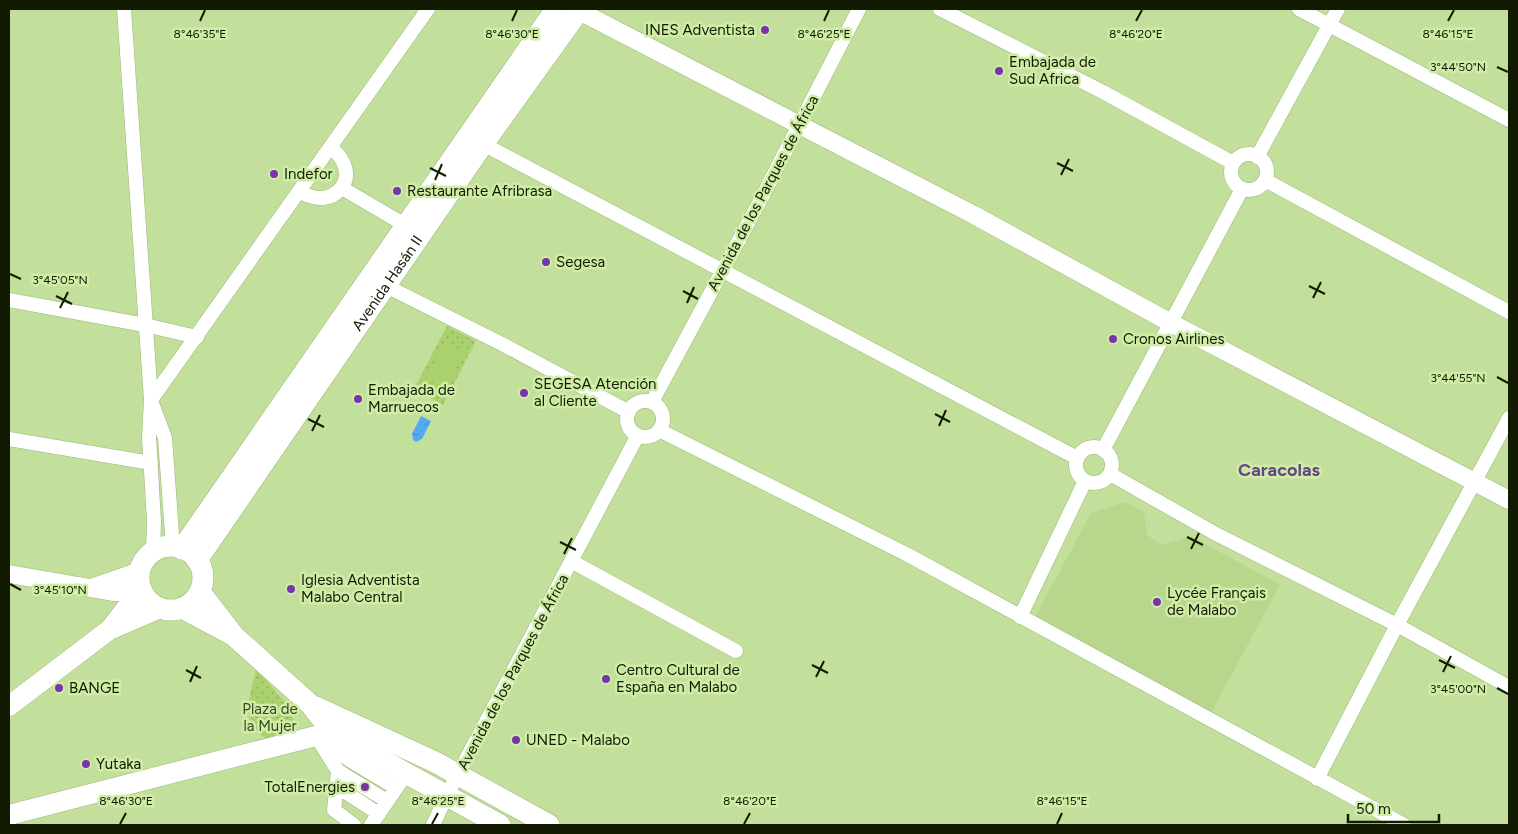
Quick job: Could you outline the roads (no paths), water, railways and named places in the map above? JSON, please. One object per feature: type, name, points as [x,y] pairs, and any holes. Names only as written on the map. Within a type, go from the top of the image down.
[{"type":"main road","name":"Avenida Hasán II","points":[[184,552],[405,226],[556,9]]},
{"type":"main road","name":"Avenida Hasán II","points":[[184,552],[386,286],[579,10]]},
{"type":"main road","points":[[9,706],[109,630],[128,607],[141,584],[147,558],[152,552],[159,549],[184,552],[201,567],[203,575],[200,592],[196,599],[175,610],[153,605],[141,584]]},
{"type":"main road","points":[[200,592],[234,636],[311,705],[333,730],[401,781],[446,796],[500,825]]},
{"type":"main road","points":[[109,630],[160,608]]},
{"type":"main road","points":[[182,608],[234,636]]},
{"type":"main road","points":[[9,815],[333,730],[435,762],[549,825]]},
{"type":"street","points":[[124,9],[151,400],[149,437],[154,521],[152,552]]},
{"type":"street","points":[[151,400],[428,9]]},
{"type":"street","name":"Avenida de los Parques de África","points":[[652,402],[859,9]]},
{"type":"street","points":[[940,9],[1103,92],[1233,163]]},
{"type":"street","points":[[1299,9],[1509,120]]},
{"type":"street","points":[[1257,156],[1338,9]]},
{"type":"street","points":[[579,10],[974,215],[1170,323],[1509,500]]},
{"type":"street","points":[[484,144],[1078,458]]},
{"type":"street","points":[[300,192],[322,198],[333,195],[342,188],[346,177],[344,164],[330,147]]},
{"type":"street","points":[[1245,155],[1257,156],[1265,165],[1267,173],[1265,180],[1253,190],[1242,189],[1232,180],[1233,163],[1245,155]]},
{"type":"street","points":[[1265,180],[1509,312]]},
{"type":"street","points":[[342,188],[405,226]]},
{"type":"street","points":[[1102,450],[1242,189]]},
{"type":"street","points":[[386,286],[504,345],[629,412]]},
{"type":"street","points":[[9,300],[145,325],[197,337]]},
{"type":"street","points":[[151,400],[165,438],[184,552]]},
{"type":"street","points":[[644,401],[652,402],[659,407],[663,422],[659,430],[650,436],[638,435],[629,427],[627,420],[629,412],[637,403],[644,401]]},
{"type":"street","points":[[1317,779],[1396,625],[1509,418]]},
{"type":"street","points":[[659,430],[908,555],[1404,825]]},
{"type":"street","name":"Avenida de los Parques de África","points":[[433,825],[446,796],[638,435]]},
{"type":"street","points":[[9,440],[151,463]]},
{"type":"street","points":[[1086,449],[1102,450],[1111,458],[1110,474],[1105,480],[1097,483],[1085,481],[1078,473],[1076,466],[1078,458],[1086,449]]},
{"type":"street","points":[[1110,474],[1216,534],[1396,625],[1509,686]]},
{"type":"street","points":[[1020,617],[1085,481]]},
{"type":"street","points":[[571,561],[736,651]]},
{"type":"street","points":[[9,574],[91,588],[141,584]]},
{"type":"street","points":[[333,730],[338,771],[334,810],[354,825]]},
{"type":"street","points":[[338,771],[388,801]]},
{"type":"street","points":[[336,786],[375,820],[401,781]]},
{"type":"water","points":[[421,416],[431,421],[422,439],[416,442],[413,440],[412,434]]},
{"type":"place","name":"INES Adventista","points":[[765,30]]},
{"type":"place","name":"Embajada de Sud Africa","points":[[999,71]]},
{"type":"place","name":"Indefor","points":[[274,174]]},
{"type":"place","name":"Restaurante Afribrasa","points":[[397,191]]},
{"type":"place","name":"Segesa","points":[[546,262]]},
{"type":"place","name":"Cronos Airlines","points":[[1113,339]]},
{"type":"place","name":"SEGESA Atención al Cliente","points":[[524,393]]},
{"type":"place","name":"Embajada de Marruecos","points":[[358,399]]},
{"type":"place","name":"Iglesia Adventista Malabo Central","points":[[291,589]]},
{"type":"place","name":"Lycée Français de Malabo","points":[[1157,602]]},
{"type":"place","name":"Centro Cultural de España en Malabo","points":[[606,679]]},
{"type":"place","name":"BANGE","points":[[59,688]]},
{"type":"place","name":"UNED - Malabo","points":[[516,740]]},
{"type":"place","name":"Yutaka","points":[[86,764]]},
{"type":"place","name":"TotalEnergies","points":[[365,787]]},
{"type":"district","name":"Caracolas","points":[[1279,470]]},
{"type":"park label","name":"Plaza de la Mujer","points":[[270,718]]}]
